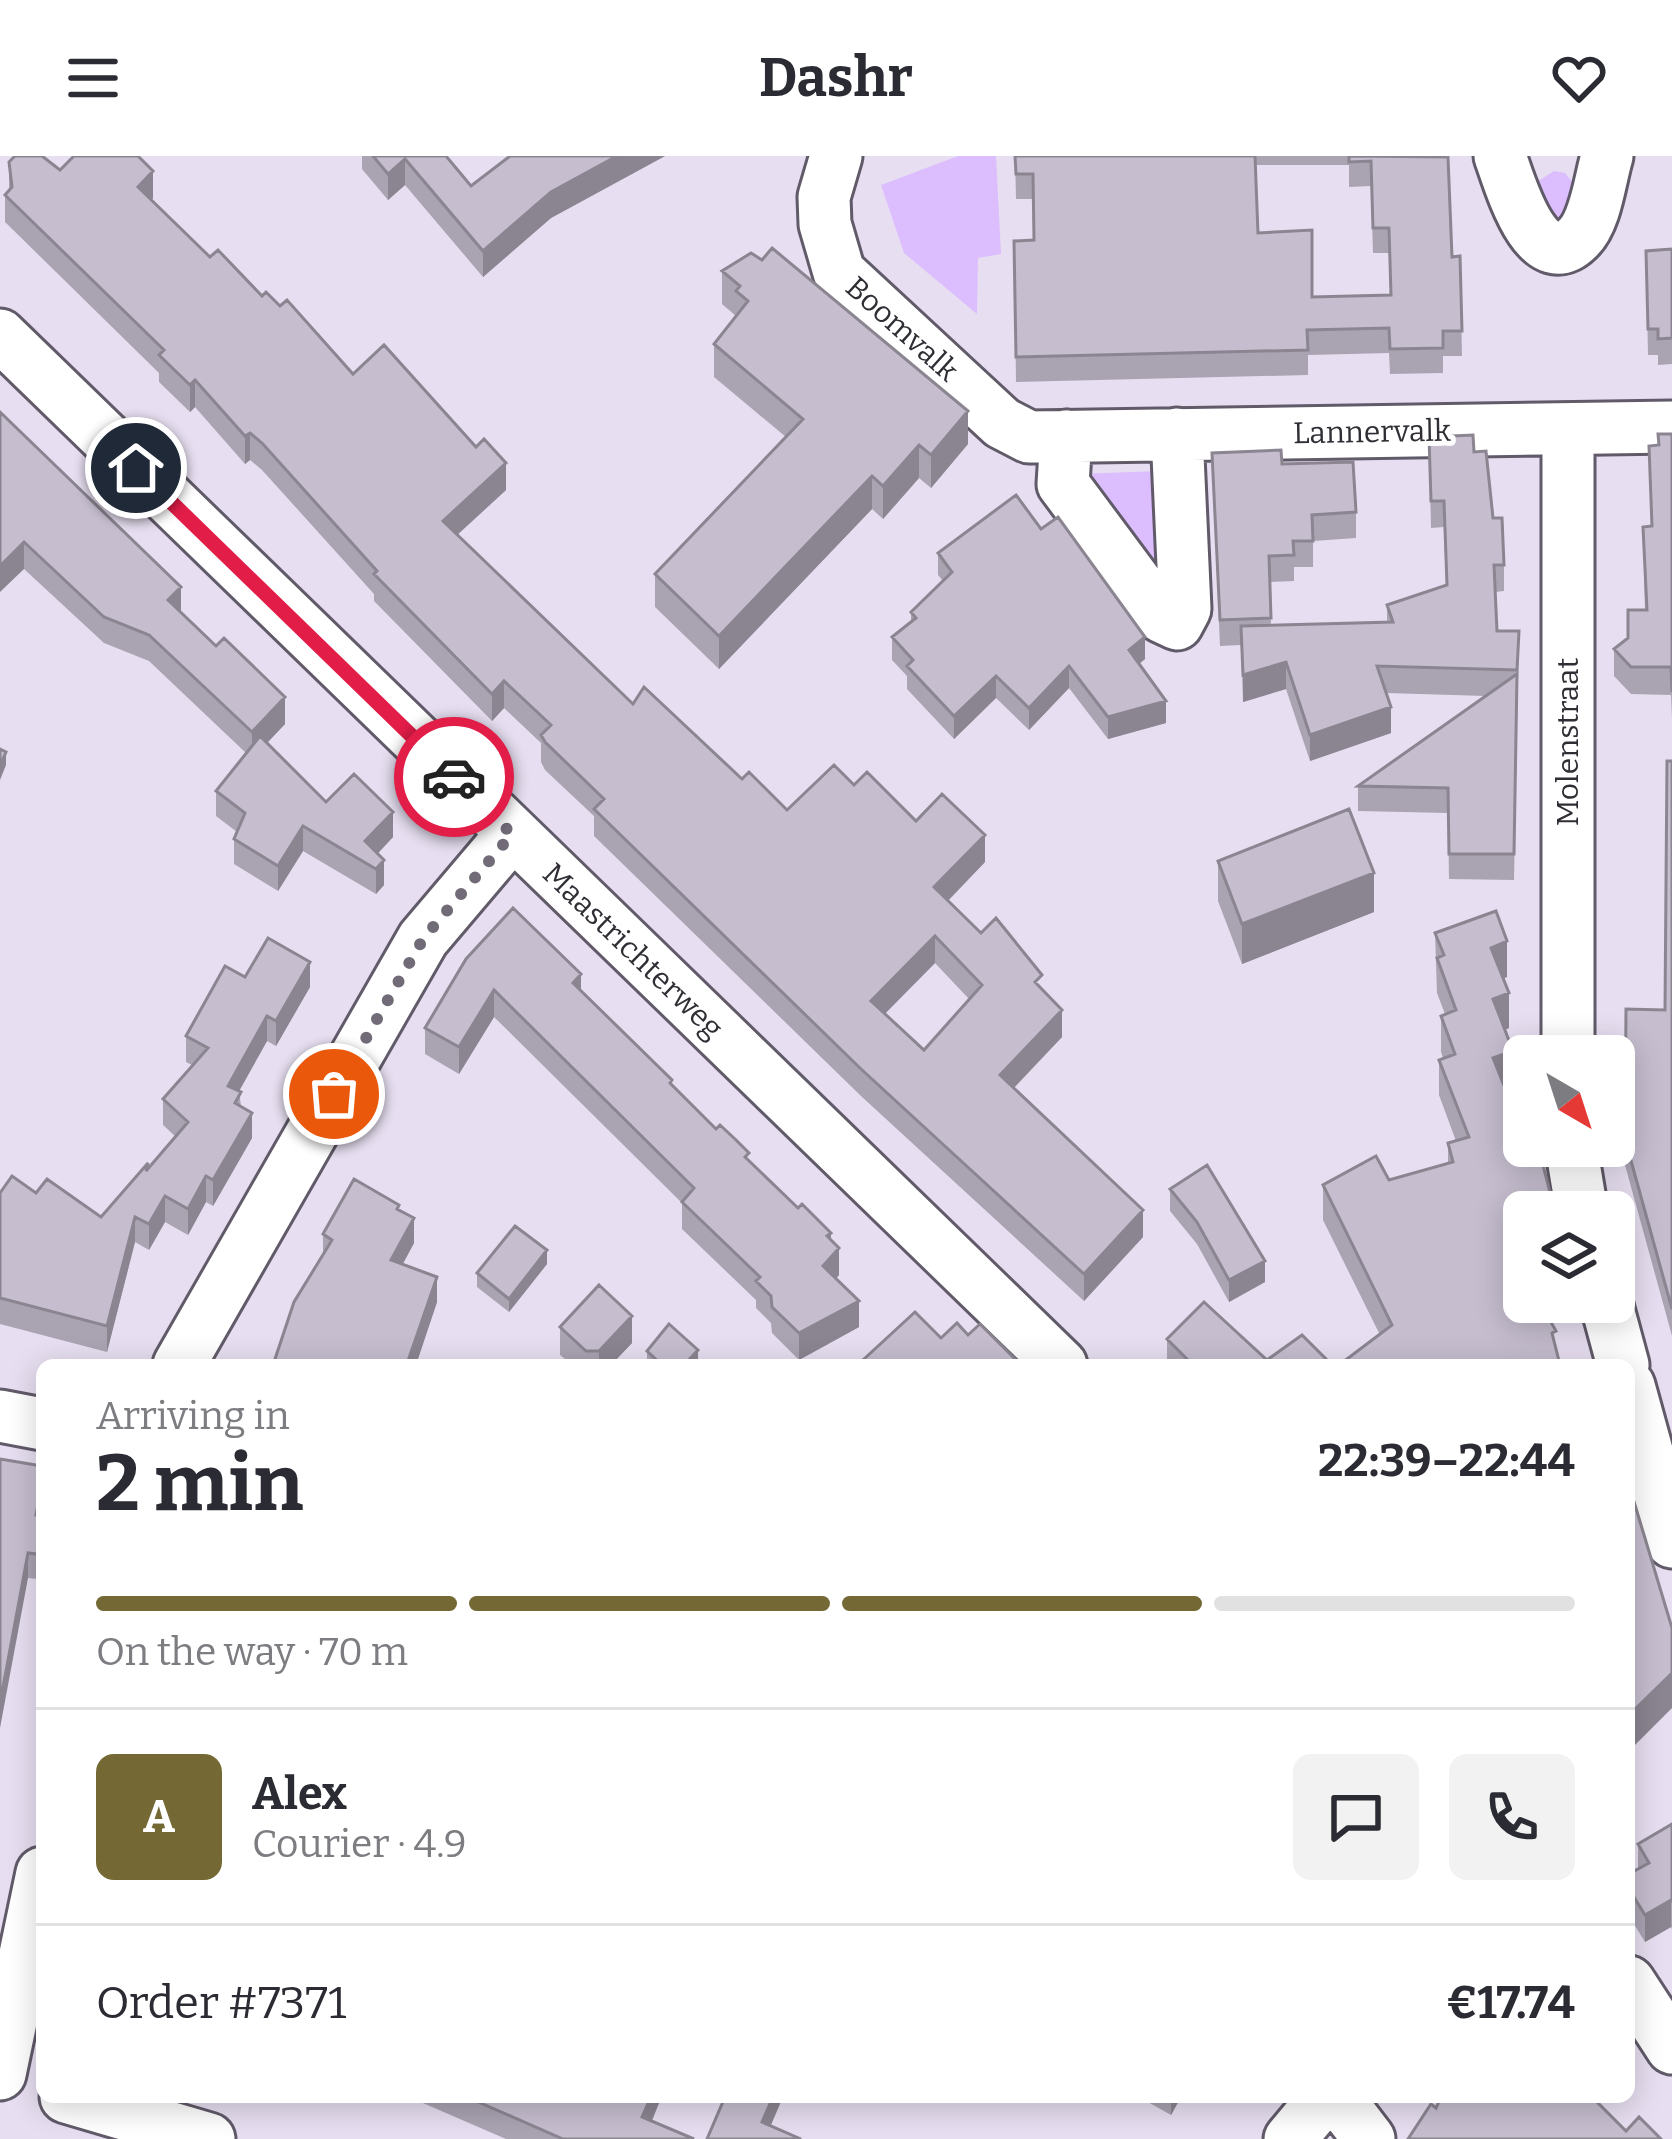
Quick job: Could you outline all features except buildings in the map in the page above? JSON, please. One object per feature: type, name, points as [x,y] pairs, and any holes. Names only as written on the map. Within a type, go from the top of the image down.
[{"type":"street","name":"Boomvalk","points":[[836,156],[824,197],[824,224],[839,272],[1002,423],[1029,437],[1066,436]]},
{"type":"street","points":[[1500,156],[1525,225],[1543,242],[1560,247],[1578,239],[1607,156]]},
{"type":"street","name":"Maastrichterweg","points":[[0,335],[1055,1359]]},
{"type":"street","name":"Lannervalk","points":[[1066,436],[1672,427]]},
{"type":"street","name":"Molenstraat","points":[[1568,429],[1568,1035]]},
{"type":"street","points":[[1066,436],[1063,484],[1162,617],[1177,624],[1185,609],[1177,434]]},
{"type":"street","points":[[182,1359],[423,939],[512,834]]},
{"type":"street","points":[[1612,1323],[1621,1359]]},
{"type":"street","points":[[1635,1408],[1672,1542]]},
{"type":"street","points":[[0,1416],[36,1423]]},
{"type":"street","points":[[36,1902],[0,2076],[36,2088]]},
{"type":"street","points":[[1635,1991],[1672,2048]]},
{"type":"street","points":[[86,2103],[209,2139]]},
{"type":"street","points":[[1290,2139],[1319,2103]]},
{"type":"street","points":[[1342,2103],[1369,2139]]},
{"type":"shaded area","points":[[958,156],[996,156],[1001,254],[978,258],[977,314],[904,253],[881,185]]},
{"type":"shaded area","points":[[1554,171],[1565,173],[1580,191],[1564,218],[1552,219],[1535,183]]},
{"type":"shaded area","points":[[1159,471],[1165,592],[1079,474]]},
{"type":"way so far","points":[[334,1094],[423,939],[512,834],[454,777]]},
{"type":"route","points":[[136,468],[454,777]]}]
